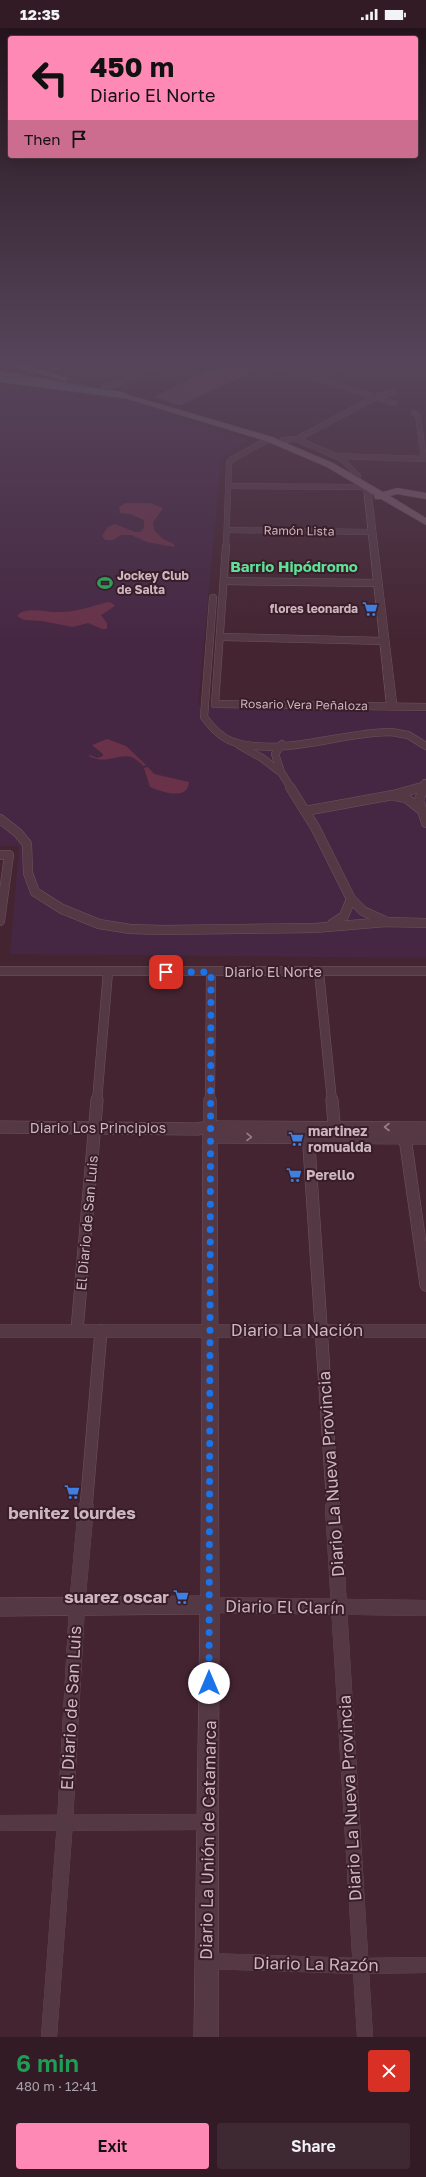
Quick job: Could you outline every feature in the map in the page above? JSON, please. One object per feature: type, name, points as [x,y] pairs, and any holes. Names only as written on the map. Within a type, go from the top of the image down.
[{"type":"main road","points":[[309,455],[362,479],[381,485],[426,495]]},
{"type":"main road","points":[[318,455],[362,479],[385,496],[426,522]]},
{"type":"main road","points":[[381,485],[391,490],[385,496]]},
{"type":"main road","points":[[385,496],[400,491],[426,495]]},
{"type":"main road","points":[[385,496],[426,517]]},
{"type":"street","points":[[204,717],[215,704],[222,637],[229,462],[242,455]]},
{"type":"street","points":[[334,455],[371,458],[425,459]]},
{"type":"street","points":[[337,456],[362,479],[368,502],[392,707]]},
{"type":"street","points":[[366,463],[371,458]]},
{"type":"street","points":[[229,486],[362,479]]},
{"type":"street","points":[[368,502],[385,496]]},
{"type":"street","name":"Ramón Lista","points":[[227,530],[372,532]]},
{"type":"street","points":[[225,581],[378,583]]},
{"type":"street","points":[[213,598],[204,717],[209,724],[236,743],[262,758],[283,774]]},
{"type":"street","points":[[222,637],[384,641]]},
{"type":"street","name":"Rosario Vera Peñaloza","points":[[215,704],[426,708]]},
{"type":"street","points":[[236,743],[282,744],[385,732],[409,735],[426,746]]},
{"type":"street","points":[[282,744],[274,757],[305,811],[351,899],[363,911],[386,922]]},
{"type":"street","points":[[305,811],[393,795],[424,784]]},
{"type":"street","points":[[424,784],[419,800],[420,809],[426,823]]},
{"type":"street","points":[[393,795],[406,798],[420,809]]},
{"type":"street","points":[[0,818],[18,832],[27,844],[28,873],[35,892],[49,902],[87,920],[130,929],[157,930],[315,928],[386,922],[426,923]]},
{"type":"street","points":[[0,921],[5,855]]},
{"type":"street","points":[[329,926],[344,916],[351,899]]},
{"type":"street","name":"Diario El Norte","points":[[0,971],[426,971]]},
{"type":"street","name":"El Diario de San Luis","points":[[77,1330],[108,972]]},
{"type":"street","name":"Diario La Unión de Catamarca","points":[[206,2037],[210,1605],[210,1329],[206,1131],[211,972]]},
{"type":"street","points":[[319,972],[335,1132]]},
{"type":"street","name":"Diario Los Principios","points":[[0,1128],[404,1133],[426,1138]]},
{"type":"street","name":"Diario Los Principios","points":[[404,1133],[426,1128]]},
{"type":"street","name":"Diario La Nueva Provincia","points":[[308,1132],[340,1608],[365,2037]]},
{"type":"street","points":[[404,1133],[426,1285]]},
{"type":"street","name":"Diario La Nación","points":[[0,1331],[210,1329],[426,1331]]},
{"type":"street","name":"El Diario de San Luis","points":[[48,2037],[65,1822],[77,1606],[100,1331]]},
{"type":"street","name":"Diario El Clarín","points":[[0,1607],[210,1605],[426,1608]]},
{"type":"street","points":[[0,1823],[208,1822]]},
{"type":"street","name":"Diario La Razón","points":[[206,1960],[360,1966],[426,1965]]},
{"type":"shaded area","name":"Jockey Club de Salta","points":[[0,455],[227,455],[221,459],[198,705],[426,712],[426,958],[10,954],[19,846],[0,846]]},
{"type":"shaded area","points":[[126,503],[150,503],[163,508],[153,522],[154,530],[163,539],[174,544],[174,547],[147,542],[131,535],[121,535],[113,540],[105,540],[102,536],[108,527],[115,524],[135,532],[140,532],[144,528],[144,520],[130,514],[120,513],[119,507]]},
{"type":"shaded area","points":[[108,602],[115,606],[101,615],[107,623],[107,629],[102,629],[88,623],[73,627],[42,621],[24,620],[17,616],[24,611],[39,610],[67,612]]},
{"type":"shaded area","points":[[107,739],[126,746],[146,765],[143,766],[136,760],[124,756],[104,760],[89,756],[90,755],[97,758],[103,756],[103,754],[92,745]]},
{"type":"shaded area","points":[[148,767],[154,774],[189,782],[188,788],[184,792],[174,794],[150,787],[144,768]]},
{"type":"place","name":"Jockey Club de Salta","points":[[105,583]]},
{"type":"place","name":"flores leonarda","points":[[370,609]]},
{"type":"place","name":"martinez romualda","points":[[296,1139]]},
{"type":"place","name":"Perello","points":[[294,1175]]},
{"type":"place","name":"benitez lourdes","points":[[72,1492]]},
{"type":"place","name":"suarez oscar","points":[[181,1597]]},
{"type":"district","name":"Barrio Hipódromo","points":[[294,567]]},
{"type":"route","points":[[166,972],[211,972],[209,1683]]}]
